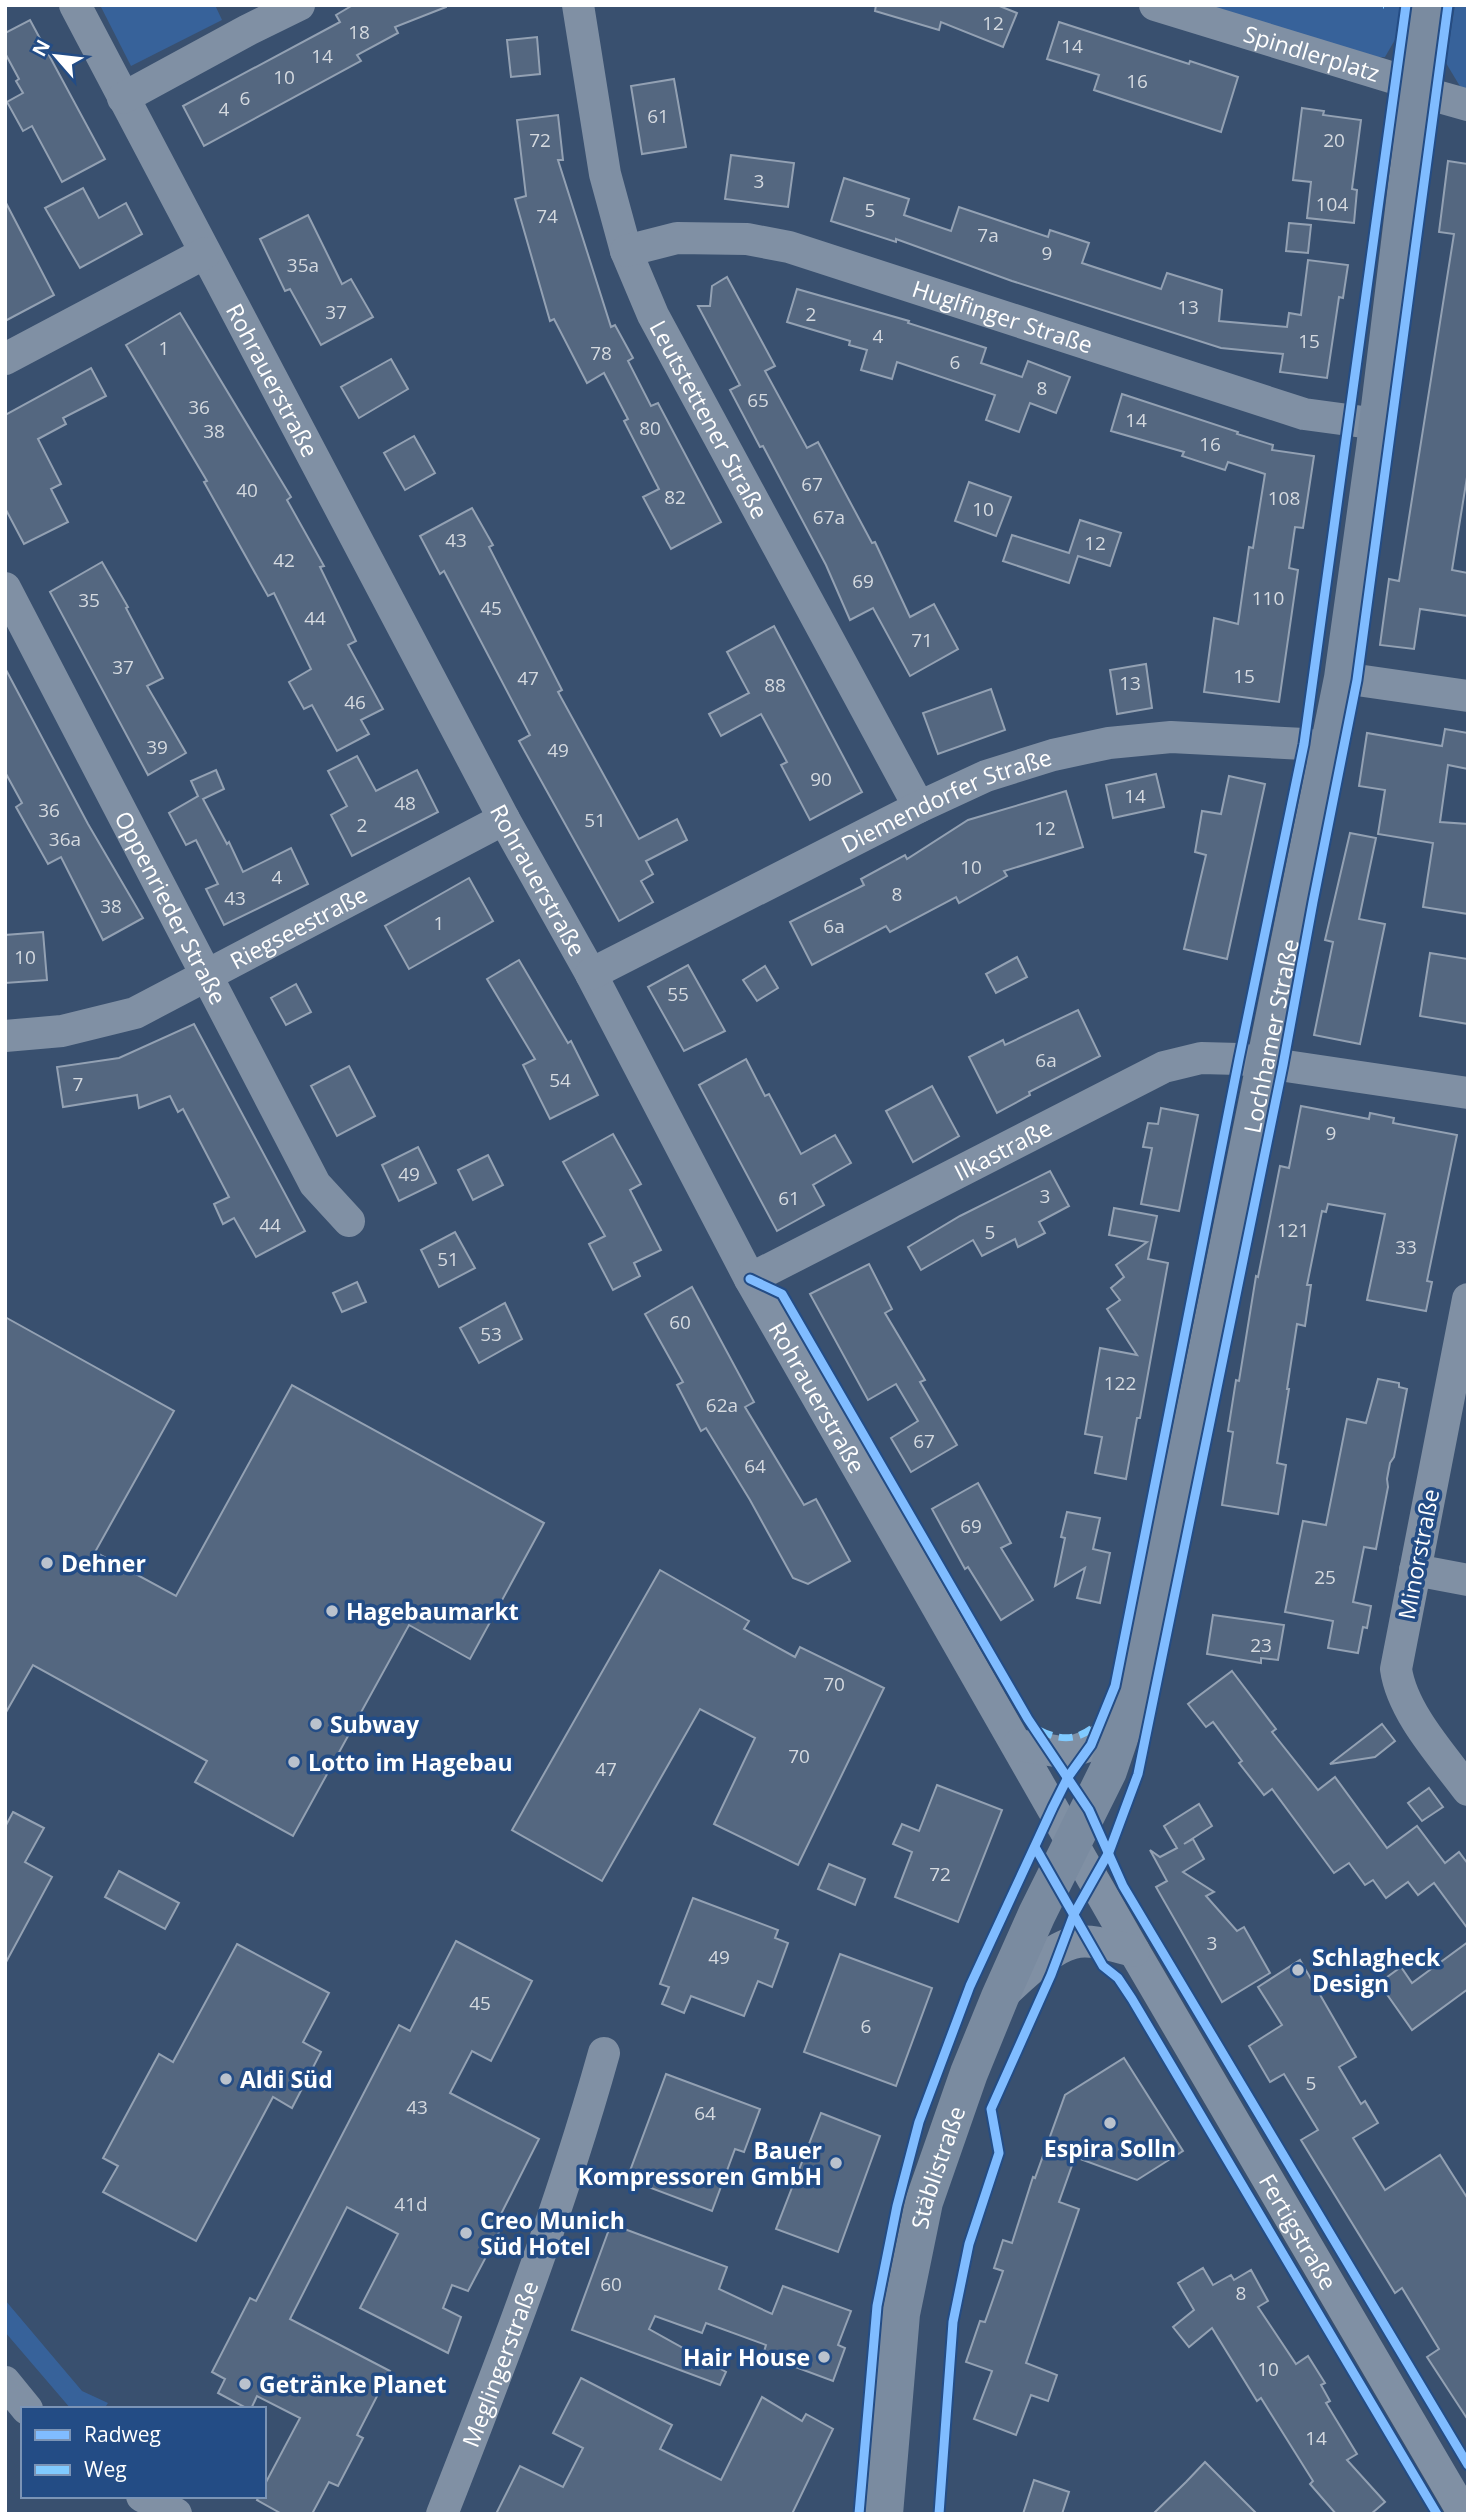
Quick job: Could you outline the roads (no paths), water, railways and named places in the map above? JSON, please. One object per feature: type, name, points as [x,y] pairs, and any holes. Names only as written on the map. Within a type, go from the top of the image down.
[{"type":"main road","name":"Lochhamer Straße","points":[[1072,1843],[1108,1771],[1144,1664],[1343,678],[1378,424],[1429,5]]},
{"type":"main road","name":"Stäblistraße","points":[[884,2514],[901,2314],[924,2202],[964,2085],[999,1997],[1072,1843]]},
{"type":"street","name":"Rohrauerstraße","points":[[75,5],[504,819],[591,974],[750,1279],[1072,1843]]},
{"type":"street","points":[[123,98],[241,18],[299,5]]},
{"type":"street","name":"Leutstettener Straße","points":[[578,5],[605,174],[626,251],[653,315],[919,807]]},
{"type":"street","name":"Spindlerplatz","points":[[1155,5],[1385,75],[1468,105]]},
{"type":"street","name":"Huglfinger Straße","points":[[626,251],[677,238],[747,239],[789,247],[1304,414],[1378,424]]},
{"type":"street","points":[[5,359],[205,253]]},
{"type":"street","name":"Oppenrieder Straße","points":[[5,588],[315,1184],[349,1220]]},
{"type":"street","points":[[1343,678],[1468,696]]},
{"type":"street","name":"Diemendorfer Straße","points":[[591,974],[919,807],[986,776],[1053,755],[1109,743],[1171,737],[1304,744],[1329,748]]},
{"type":"street","name":"Riegseestraße","points":[[5,1036],[62,1031],[135,1013],[504,819]]},
{"type":"street","name":"Ilkastraße","points":[[750,1279],[1164,1067],[1201,1058],[1239,1059],[1468,1093]]},
{"type":"street","name":"Minorstraße","points":[[1468,1299],[1396,1668],[1399,1687],[1411,1711],[1468,1790]]},
{"type":"street","points":[[1415,1570],[1468,1580]]},
{"type":"street","points":[[1018,1745],[1068,1753],[1091,1745],[1126,1724]]},
{"type":"street","name":"Fertigstraße","points":[[1072,1843],[1464,2514]]},
{"type":"street","points":[[999,1997],[1049,1957],[1074,1942],[1134,1951]]},
{"type":"street","name":"Meglingerstraße","points":[[442,2514],[516,2326],[586,2116],[604,2053]]},
{"type":"street","points":[[5,2382],[25,2407]]},
{"type":"place","name":"Dehner","points":[[47,1563]]},
{"type":"place","name":"Hagebaumarkt","points":[[332,1611]]},
{"type":"place","name":"Subway","points":[[316,1724]]},
{"type":"place","name":"Lotto im Hagebau","points":[[294,1762]]},
{"type":"place","name":"Schlagheck Design","points":[[1298,1970]]},
{"type":"place","name":"Aldi Süd","points":[[226,2079]]},
{"type":"place","name":"Espira Solln","points":[[1110,2123]]},
{"type":"place","name":"Bauer Kompressoren GmbH","points":[[836,2163]]},
{"type":"place","name":"Creo Munich Süd Hotel","points":[[466,2233]]},
{"type":"place","name":"Hair House","points":[[824,2357]]},
{"type":"place","name":"Getränke Planet","points":[[245,2384]]}]
